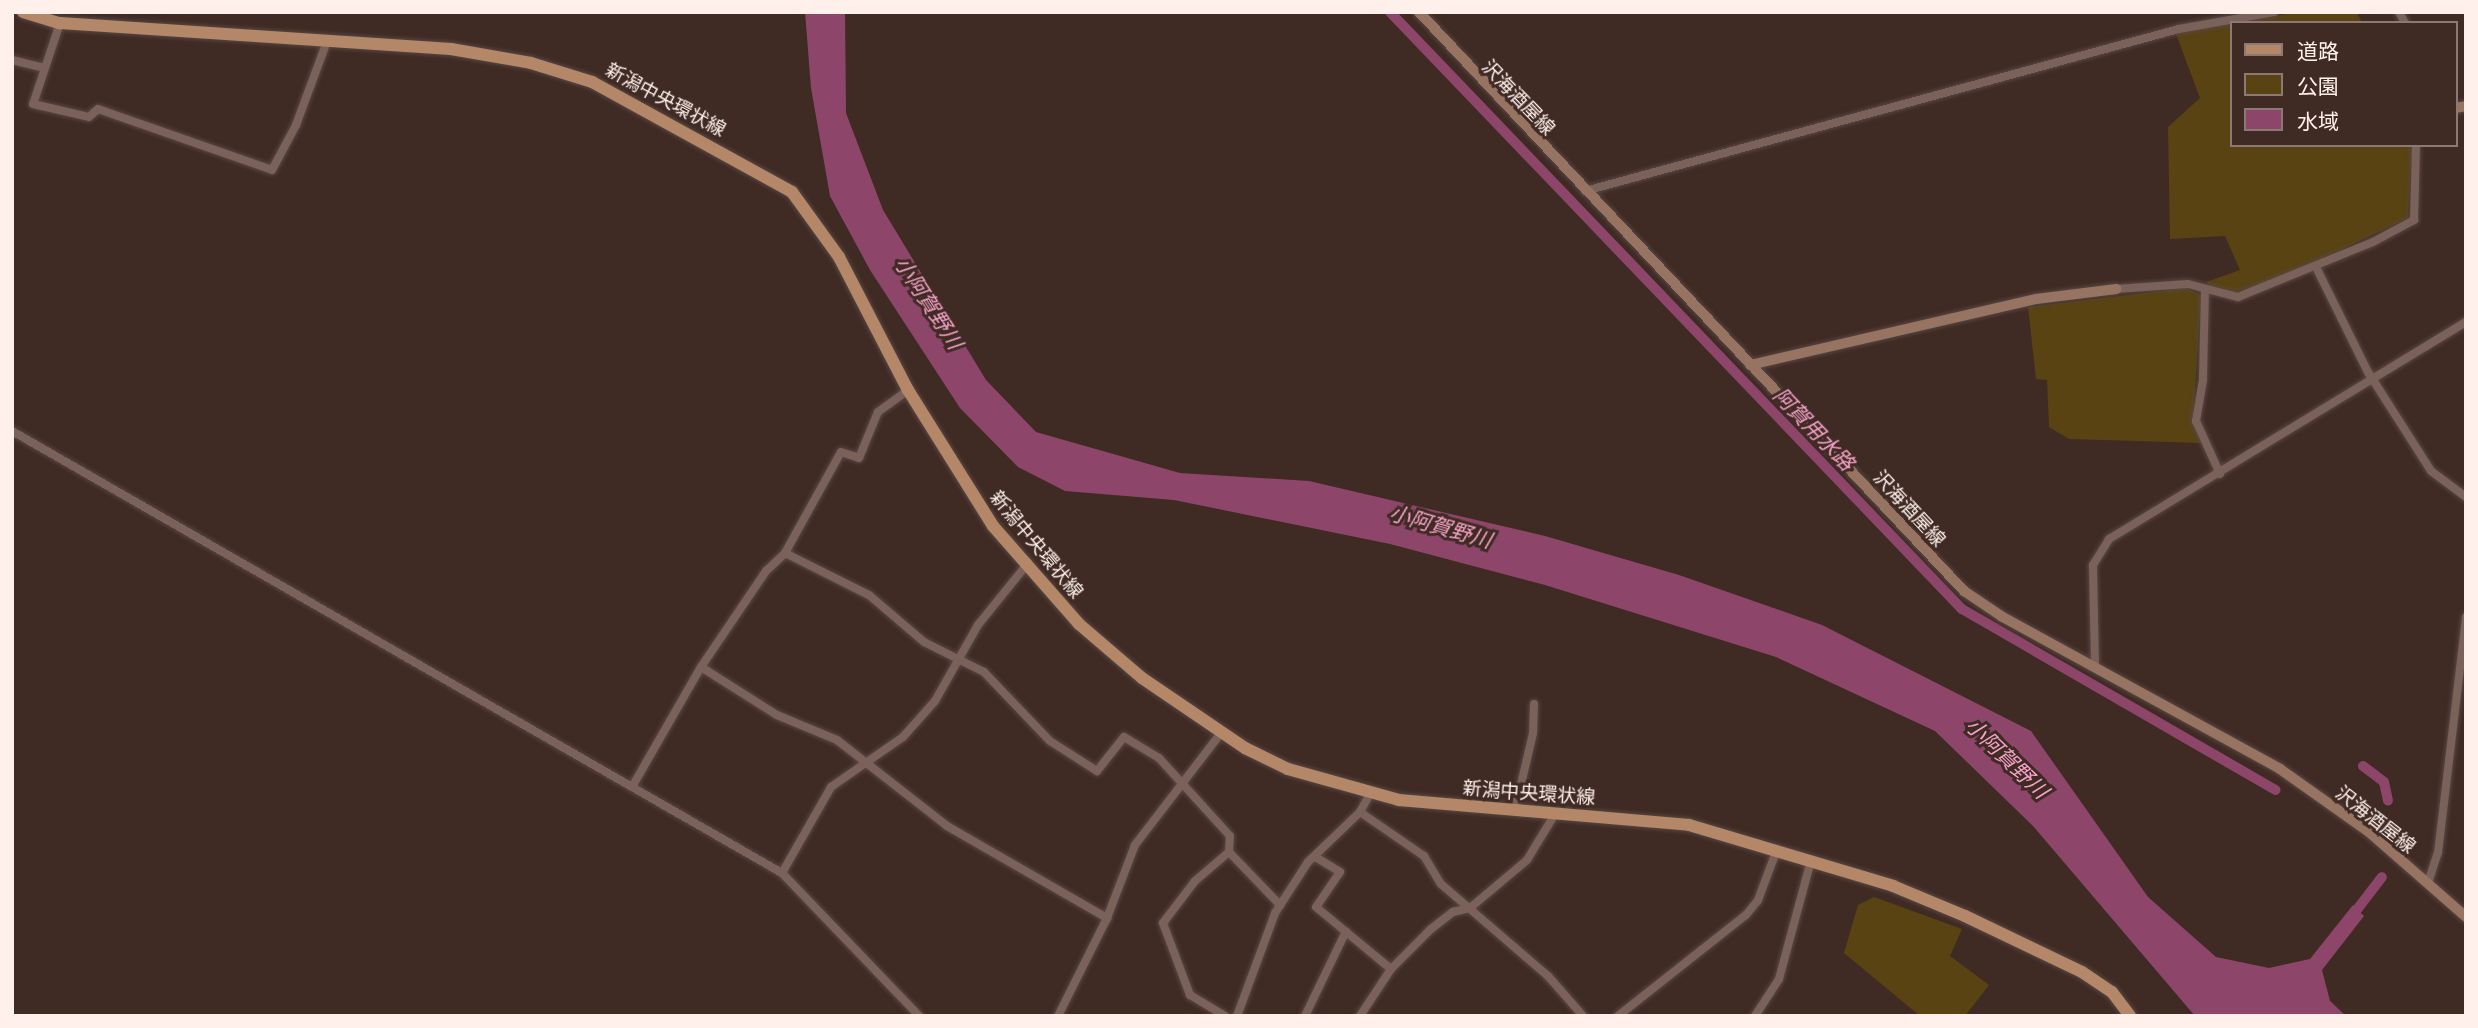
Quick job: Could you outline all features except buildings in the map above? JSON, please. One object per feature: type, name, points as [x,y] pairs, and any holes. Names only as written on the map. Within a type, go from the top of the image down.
[{"type":"main road","name":"新潟中央環状線","points":[[23,12],[60,23],[451,49],[573,74],[771,178],[792,192],[832,246],[908,390],[962,483],[1079,624],[1142,678],[1221,733],[1288,769],[1370,794],[1689,825],[1810,864],[1892,886],[2024,942],[2112,992],[2130,1016]]},
{"type":"main road","name":"沢海酒屋線","points":[[1419,12],[1964,591],[2001,616],[2095,664],[2280,769],[2369,832],[2466,917]]},
{"type":"main road","points":[[1750,365],[2036,299],[2116,289]]},
{"type":"street","points":[[1585,191],[2179,29],[2274,12]]},
{"type":"street","points":[[60,23],[33,104],[89,117],[97,109],[272,170],[296,125],[327,41]]},
{"type":"street","points":[[12,60],[43,68]]},
{"type":"street","points":[[2116,289],[2188,284],[2238,297],[2316,267],[2414,220],[2416,147]]},
{"type":"street","points":[[2316,267],[2373,380],[2431,471],[2466,497]]},
{"type":"street","points":[[2205,289],[2203,380],[2196,421],[2220,474]]},
{"type":"street","points":[[2095,664],[2092,578],[2101,547],[2466,323]]},
{"type":"street","points":[[632,787],[701,667],[766,571],[785,553],[841,452],[859,458],[878,412],[908,390]]},
{"type":"street","points":[[12,431],[782,873],[919,1016]]},
{"type":"street","points":[[785,553],[869,595],[924,642],[984,672],[1062,751],[1097,771],[1124,737],[1159,758],[1230,836],[1229,852],[1195,881],[1163,923],[1190,995],[1225,1016]]},
{"type":"street","points":[[782,873],[831,787],[903,737],[962,660],[978,625],[1028,563]]},
{"type":"street","points":[[2427,883],[2438,852],[2466,617]]},
{"type":"street","points":[[701,667],[777,715],[837,740],[947,826],[1107,918]]},
{"type":"street","points":[[1515,810],[1533,733],[1534,704]]},
{"type":"street","points":[[1058,1016],[1107,918],[1135,845],[1221,733]]},
{"type":"street","points":[[1237,1016],[1280,905],[1308,862],[1317,858],[1360,812],[1370,794]]},
{"type":"street","points":[[1360,812],[1424,856],[1441,884],[1548,976],[1583,1016]]},
{"type":"street","points":[[1360,1016],[1391,970],[1431,929],[1453,912],[1470,908],[1527,860],[1555,814]]},
{"type":"street","points":[[1229,852],[1280,905]]},
{"type":"street","points":[[1618,1016],[1746,915],[1758,900],[1776,852]]},
{"type":"street","points":[[1317,858],[1339,872],[1316,907],[1391,970]]},
{"type":"street","points":[[1755,1016],[1779,979],[1810,864]]},
{"type":"street","points":[[1305,1016],[1346,932]]},
{"type":"green space","points":[[2296,12],[2357,12],[2361,21],[2249,21]]},
{"type":"green space","points":[[2230,24],[2230,147],[2412,147],[2408,218],[2276,280],[2219,297],[2206,282],[2240,270],[2225,236],[2170,239],[2168,127],[2200,98],[2176,34]]},
{"type":"green space","points":[[2187,288],[2201,295],[2193,421],[2202,443],[2069,439],[2049,427],[2047,380],[2036,379],[2028,307]]},
{"type":"green space","points":[[1874,897],[1962,929],[1950,956],[1989,985],[1965,1016],[1920,1016],[1844,953],[1858,905]]},
{"type":"water","name":"小阿賀野川","points":[[805,12],[845,12],[846,113],[883,210],[986,380],[1036,432],[1180,473],[1309,481],[1545,536],[1679,575],[1822,625],[2031,731],[2148,897],[2216,957],[2269,968],[2310,959],[2353,905],[2364,916],[2322,970],[2330,1001],[2346,1016],[2195,1016],[2033,826],[1935,731],[1776,657],[1545,585],[1390,544],[1174,500],[1065,491],[1018,467],[960,408],[870,270],[830,196],[811,88]]},
{"type":"waterway","name":"阿賀用水路","points":[[1390,12],[1962,609],[2276,790]]},
{"type":"waterway","name":"阿賀用水路","points":[[2363,766],[2384,782],[2388,801]]},
{"type":"waterway","name":"阿賀用水路","points":[[2349,920],[2382,877]]}]
